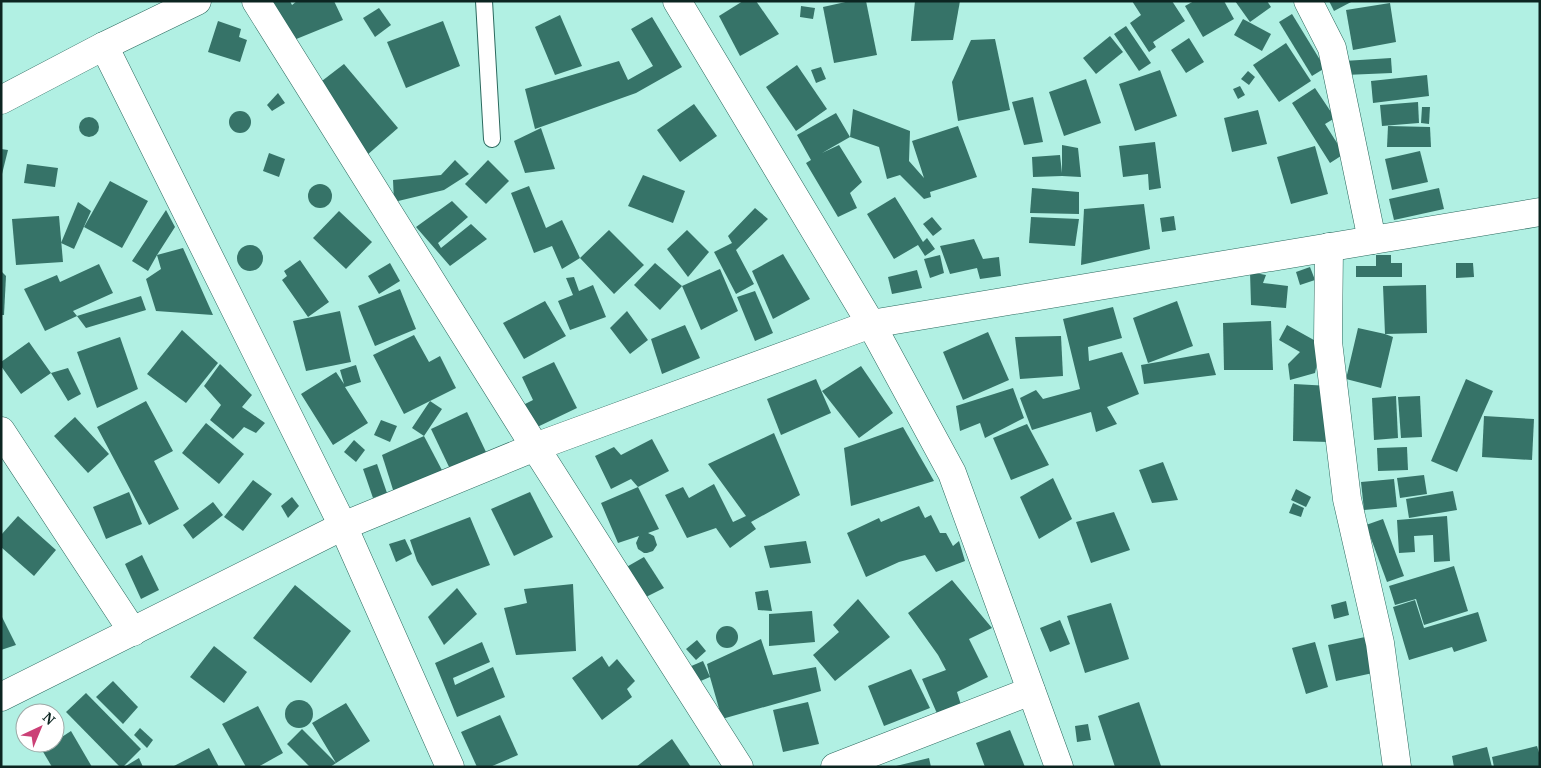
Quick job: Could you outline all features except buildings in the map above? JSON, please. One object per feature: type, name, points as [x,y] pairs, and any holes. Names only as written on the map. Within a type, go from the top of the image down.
[{"type":"street","points":[[1,100],[104,46],[197,1]]},
{"type":"street","points":[[256,1],[739,767]]},
{"type":"street","points":[[677,1],[871,324],[952,473],[1059,767]]},
{"type":"street","points":[[1308,1],[1332,48],[1372,240]]},
{"type":"street","points":[[104,46],[342,526],[450,767]]},
{"type":"street","points":[[1,697],[342,526],[535,446],[871,324],[1540,212]]},
{"type":"street","points":[[1329,248],[1328,342],[1348,499],[1380,643],[1397,767]]},
{"type":"street","points":[[1,431],[133,632]]},
{"type":"street","points":[[835,767],[1031,690]]},
{"type":"lane","points":[[484,1],[492,139]]}]
